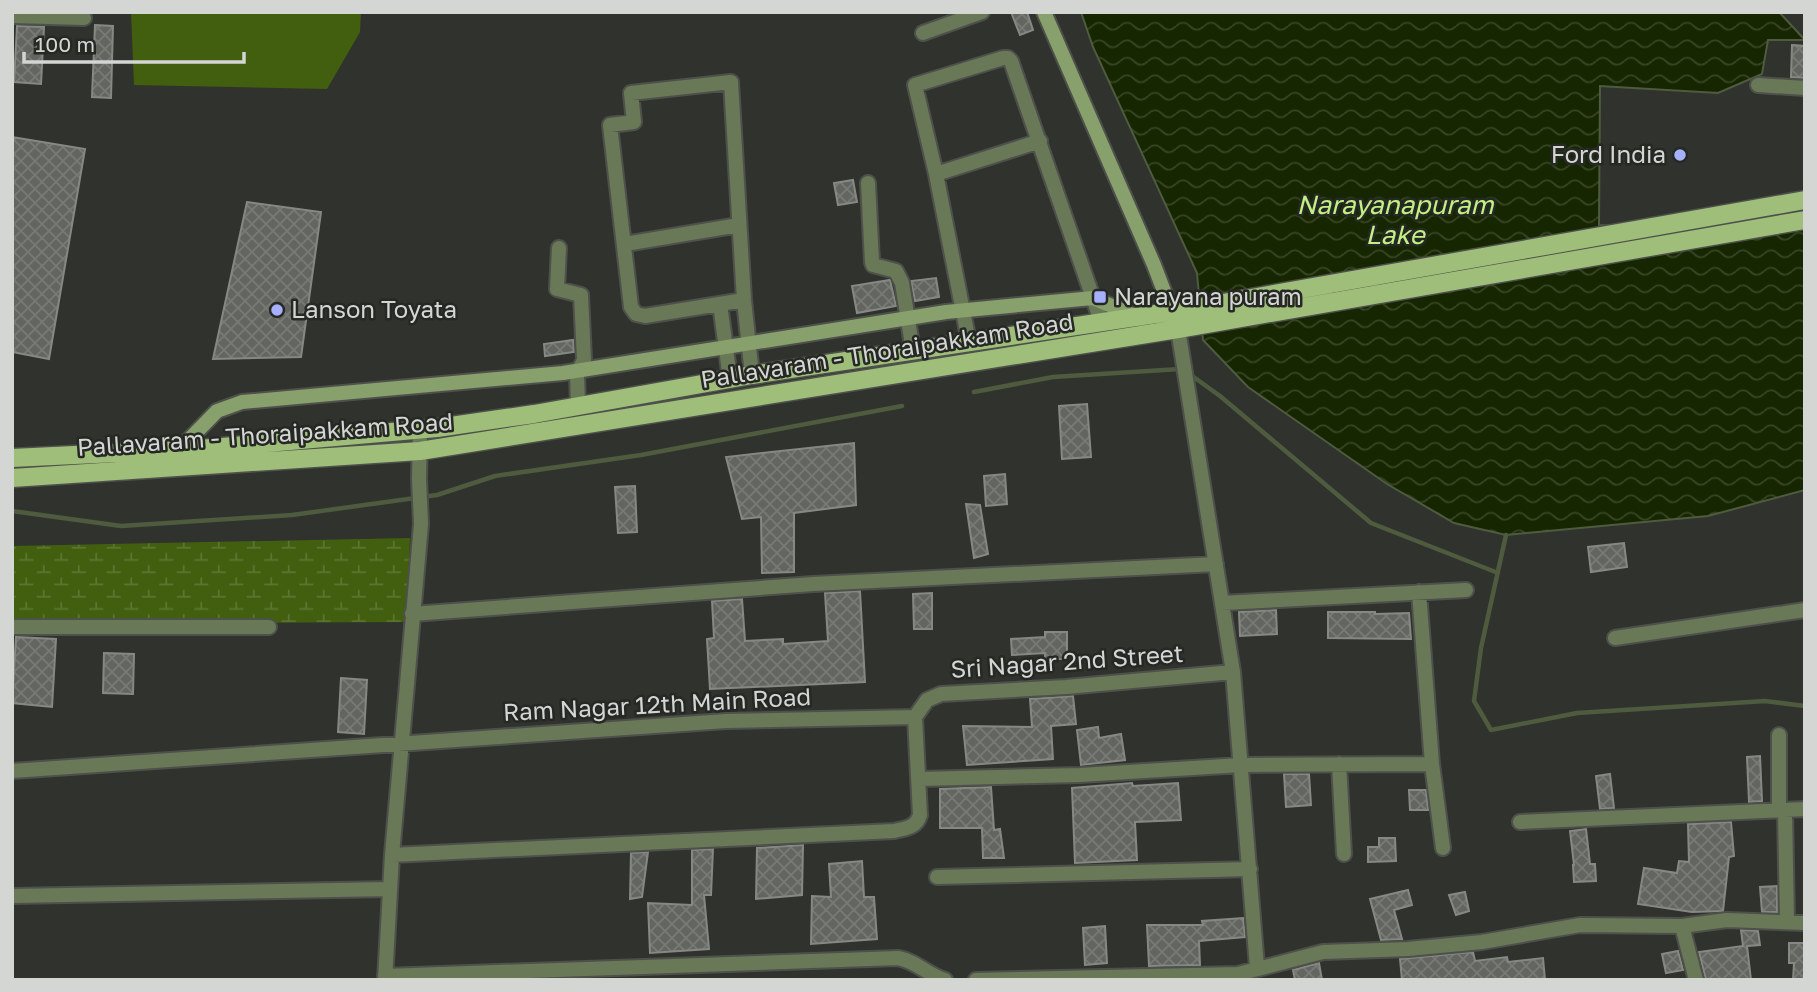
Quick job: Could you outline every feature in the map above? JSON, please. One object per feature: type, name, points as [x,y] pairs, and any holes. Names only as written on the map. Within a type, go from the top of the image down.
[{"type":"main road","name":"Pallavaram - Thoraipakkam Road","points":[[12,478],[420,452],[1175,320],[1805,200]]},
{"type":"main road","name":"Pallavaram - Thoraipakkam Road","points":[[12,458],[178,451],[421,429],[534,414],[752,375],[1101,321],[1135,316],[1175,320],[1805,220]]},
{"type":"street","points":[[923,33],[982,12]]},
{"type":"street","points":[[1044,12],[1154,265],[1175,320],[1185,365],[1233,672],[1257,967]]},
{"type":"street","points":[[12,16],[83,18]]},
{"type":"street","points":[[969,342],[936,174],[914,91],[915,85],[919,83],[1008,58],[1040,141],[1101,321]]},
{"type":"street","points":[[744,300],[645,316],[636,314],[631,307],[610,125],[634,122],[631,93],[731,82],[744,300],[752,375]]},
{"type":"street","points":[[1758,85],[1805,88]]},
{"type":"street","points":[[936,174],[1040,141]]},
{"type":"street","points":[[869,183],[872,262],[873,265],[896,271],[902,283],[913,351]]},
{"type":"street","points":[[625,244],[739,225]]},
{"type":"street","points":[[559,248],[557,289],[582,295],[584,360],[577,374],[578,405]]},
{"type":"street","points":[[178,451],[217,411],[242,402],[563,373],[908,318],[1093,298],[1135,316]]},
{"type":"street","points":[[720,304],[730,379]]},
{"type":"street","points":[[421,429],[421,524],[392,855],[385,978],[898,958],[911,960],[932,976],[945,980]]},
{"type":"street","points":[[412,614],[813,584],[1216,564]]},
{"type":"street","points":[[1223,603],[1466,590]]},
{"type":"street","points":[[1419,592],[1432,764],[1443,848]]},
{"type":"street","points":[[1615,638],[1805,610]]},
{"type":"street","points":[[12,627],[269,628]]},
{"type":"street","name":"Sri Nagar 2nd Street","points":[[915,717],[927,701],[941,694],[1066,687],[1233,672]]},
{"type":"street","points":[[392,855],[894,831],[910,828],[918,822],[920,815],[915,717]]},
{"type":"street","name":"Ram Nagar 12th Main Road","points":[[12,771],[726,721],[915,717]]},
{"type":"street","points":[[1779,735],[1787,922]]},
{"type":"street","points":[[1339,764],[1344,854]]},
{"type":"street","points":[[920,779],[1080,775],[1241,765],[1432,764]]},
{"type":"street","points":[[1520,822],[1805,809]]},
{"type":"street","points":[[937,877],[1250,869]]},
{"type":"street","points":[[12,896],[390,889]]},
{"type":"street","points":[[976,980],[1135,974],[1238,974],[1257,967],[1323,953],[1482,942],[1580,925],[1682,926],[1727,920],[1805,923]]},
{"type":"street","points":[[1682,926],[1696,980]]},
{"type":"green space","points":[[131,12],[361,12],[360,32],[327,89],[134,85]]},
{"type":"green space","points":[[410,538],[406,622],[12,624],[12,546]]},
{"type":"water","name":"Narayanapuram Lake","points":[[1081,12],[1779,12],[1805,40],[1768,40],[1762,74],[1718,93],[1600,86],[1599,225],[1805,228],[1805,490],[1708,516],[1506,535],[1454,523],[1387,484],[1248,387],[1203,340],[1197,273],[1093,47]]},
{"type":"building","points":[[1011,12],[1027,12],[1033,30],[1020,35]]},
{"type":"building","points":[[95,25],[113,26],[111,98],[92,97]]},
{"type":"building","points":[[17,26],[44,27],[41,84],[14,82]]},
{"type":"building","points":[[1792,45],[1805,46],[1805,78],[1791,77]]},
{"type":"building","points":[[12,137],[85,149],[49,359],[12,352]]},
{"type":"building","points":[[853,180],[857,202],[838,205],[834,183]]},
{"type":"building","points":[[247,202],[321,212],[301,357],[213,359]]},
{"type":"building","points":[[936,278],[939,297],[915,301],[911,281]]},
{"type":"building","points":[[890,280],[896,306],[857,313],[852,286]]},
{"type":"building","points":[[573,340],[574,352],[545,356],[544,344]]},
{"type":"building","points":[[1087,404],[1091,457],[1062,459],[1059,406]]},
{"type":"building","points":[[854,443],[856,505],[794,513],[794,572],[762,573],[761,517],[742,519],[726,457]]},
{"type":"building","points":[[1005,474],[1007,504],[986,506],[984,476]]},
{"type":"building","points":[[635,486],[637,532],[618,533],[615,487]]},
{"type":"building","points":[[966,504],[980,505],[988,554],[974,558]]},
{"type":"building","points":[[1624,543],[1627,567],[1591,572],[1588,547]]},
{"type":"building","points":[[860,591],[865,682],[710,689],[707,639],[714,638],[712,601],[742,599],[745,641],[783,639],[783,644],[828,641],[825,593]]},
{"type":"building","points":[[932,593],[932,629],[914,629],[913,594]]},
{"type":"building","points":[[1276,610],[1277,634],[1240,636],[1239,612]]},
{"type":"building","points":[[1328,612],[1409,613],[1411,639],[1328,638]]},
{"type":"building","points":[[1045,632],[1067,632],[1067,659],[1045,659],[1045,653],[1012,655],[1011,639],[1045,637]]},
{"type":"building","points":[[16,637],[56,639],[52,707],[12,703]]},
{"type":"building","points":[[104,653],[134,654],[133,694],[103,693]]},
{"type":"building","points":[[341,678],[367,680],[364,734],[338,732]]},
{"type":"building","points":[[1073,696],[1076,724],[1051,726],[1053,759],[967,765],[963,726],[1032,727],[1030,699]]},
{"type":"building","points":[[1098,727],[1099,738],[1121,734],[1125,760],[1081,765],[1077,730]]},
{"type":"building","points":[[1760,756],[1762,801],[1749,802],[1747,757]]},
{"type":"building","points":[[1284,774],[1309,774],[1311,805],[1286,807]]},
{"type":"building","points":[[1610,774],[1614,808],[1600,809],[1596,776]]},
{"type":"building","points":[[1132,783],[1133,786],[1178,783],[1181,820],[1135,822],[1137,860],[1075,863],[1072,788]]},
{"type":"building","points":[[991,787],[994,830],[1000,829],[1004,858],[983,858],[982,828],[940,828],[940,789]]},
{"type":"building","points":[[1409,790],[1426,790],[1428,810],[1410,810]]},
{"type":"building","points":[[1731,822],[1734,856],[1729,857],[1723,911],[1692,912],[1638,904],[1644,868],[1677,873],[1679,861],[1689,862],[1688,824]]},
{"type":"building","points":[[1586,829],[1590,864],[1595,864],[1596,881],[1574,882],[1570,831]]},
{"type":"building","points":[[1379,838],[1395,838],[1396,861],[1368,862],[1368,847],[1379,847]]},
{"type":"building","points":[[803,845],[802,895],[756,899],[757,848]]},
{"type":"building","points":[[713,849],[711,895],[704,895],[709,949],[650,953],[648,903],[692,905],[692,850]]},
{"type":"building","points":[[648,852],[642,897],[630,899],[631,853]]},
{"type":"building","points":[[862,861],[864,897],[874,897],[877,939],[811,944],[812,896],[831,897],[829,864]]},
{"type":"building","points":[[1777,886],[1777,912],[1762,912],[1760,887]]},
{"type":"building","points":[[1408,890],[1412,905],[1394,910],[1402,939],[1381,940],[1370,899]]},
{"type":"building","points":[[1465,892],[1469,911],[1456,915],[1449,895]]},
{"type":"building","points":[[1243,918],[1245,937],[1199,941],[1200,965],[1149,966],[1147,925],[1203,925],[1202,921]]},
{"type":"building","points":[[1105,926],[1107,963],[1085,965],[1083,928]]},
{"type":"building","points":[[1741,930],[1758,931],[1760,945],[1747,946],[1751,980],[1706,980],[1699,952],[1743,946]]},
{"type":"building","points":[[1789,943],[1805,943],[1805,980],[1793,980],[1794,963],[1789,963]]},
{"type":"building","points":[[1678,951],[1683,970],[1666,973],[1662,954]]},
{"type":"building","points":[[1473,952],[1475,961],[1507,957],[1508,962],[1543,958],[1545,980],[1402,980],[1400,959]]},
{"type":"building","points":[[1319,963],[1322,980],[1295,980],[1293,970]]},
{"type":"waterway","points":[[974,392],[1053,377],[1180,369]]},
{"type":"waterway","points":[[1188,373],[1220,396],[1371,523],[1498,573]]},
{"type":"waterway","points":[[12,511],[121,526],[292,515],[437,495],[495,476],[641,455],[902,406]]},
{"type":"waterway","points":[[1506,535],[1481,648],[1474,701],[1491,730],[1577,713],[1765,701],[1805,706]]},
{"type":"place","name":"Ford India","points":[[1680,155]]},
{"type":"place","name":"Narayana puram","points":[[1100,297]]},
{"type":"place","name":"Lanson Toyata","points":[[277,310]]}]
